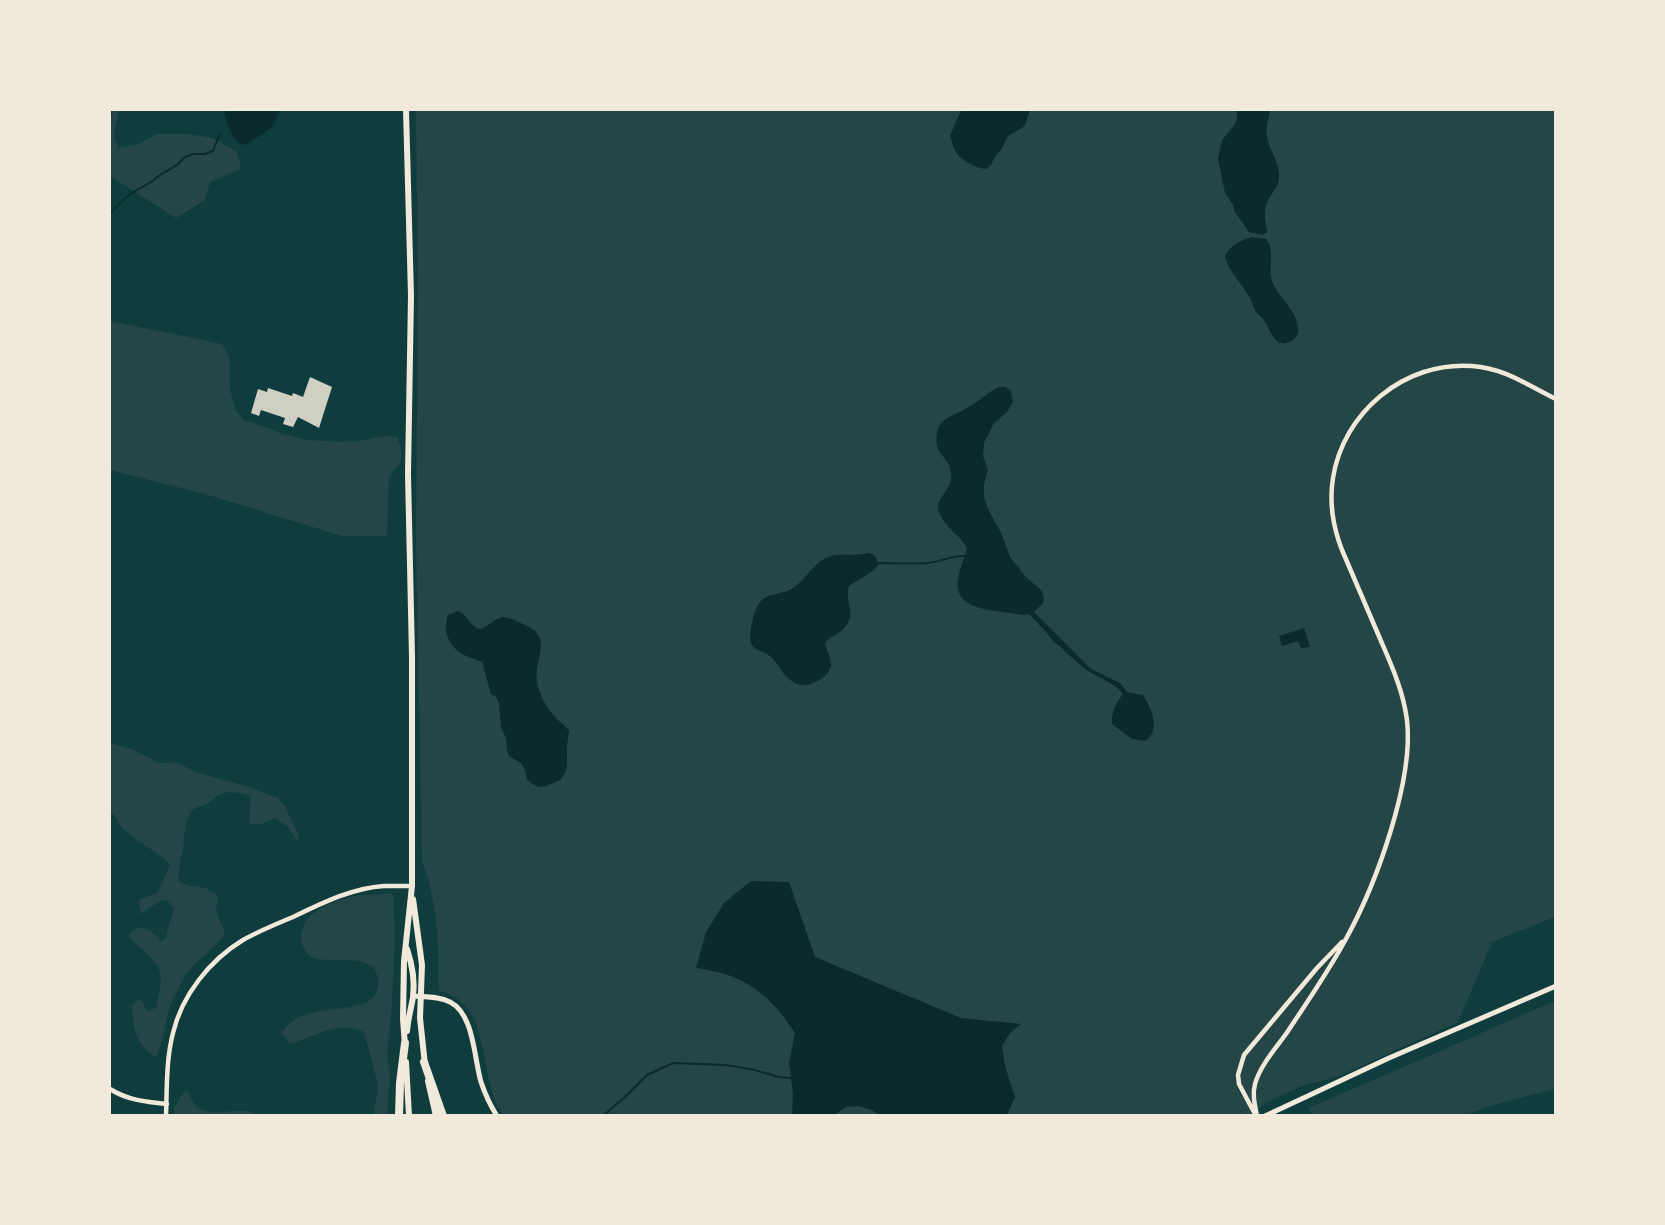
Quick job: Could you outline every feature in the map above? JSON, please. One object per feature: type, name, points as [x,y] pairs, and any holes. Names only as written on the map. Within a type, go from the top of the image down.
[{"type":"highway","points":[[399,1116],[405,1043]]},
{"type":"highway","points":[[424,1062],[443,1116]]},
{"type":"main road","points":[[406,110],[411,296],[408,474],[412,647],[412,886],[406,945],[403,1019],[409,1116]]},
{"type":"main road","points":[[412,886],[422,965],[420,1018],[424,1062],[436,1116]]},
{"type":"main road","points":[[405,1043],[413,996],[412,964],[406,945]]},
{"type":"street","points":[[1256,1116],[1253,1097],[1258,1076],[1326,974],[1348,936],[1372,884],[1394,819],[1406,769],[1407,720],[1401,691],[1336,534],[1332,516],[1333,479],[1345,440],[1356,421],[1386,391],[1422,372],[1447,367],[1470,366],[1494,369],[1514,376],[1556,399]]},
{"type":"street","points":[[166,1116],[169,1054],[177,1021],[190,993],[209,968],[250,937],[339,896],[384,886],[412,886]]},
{"type":"street","points":[[1256,1116],[1239,1084],[1238,1075],[1244,1054],[1348,936]]},
{"type":"street","points":[[1265,1116],[1389,1058],[1556,986]]},
{"type":"street","points":[[413,996],[448,1000],[463,1013],[481,1081],[497,1116]]},
{"type":"street","points":[[110,1089],[126,1098],[166,1104]]},
{"type":"shaded area","points":[[110,110],[119,110],[114,136],[118,148],[136,145],[157,134],[188,134],[213,138],[236,151],[241,163],[239,170],[210,182],[205,200],[176,218],[110,176]]},
{"type":"shaded area","points":[[224,110],[280,110],[280,112],[272,127],[249,143],[241,145],[229,129]]},
{"type":"shaded area","points":[[416,110],[1555,110],[1555,917],[1492,942],[1458,1022],[1342,1075],[1299,1087],[1266,1103],[1250,1115],[503,1115],[491,1089],[474,1019],[461,1002],[439,991],[438,942],[434,909],[422,862],[416,541],[418,282]]},
{"type":"shaded area","points":[[961,110],[1030,110],[1025,126],[1008,136],[991,165],[986,169],[964,160],[954,148],[950,136]]},
{"type":"shaded area","points":[[1237,110],[1270,110],[1267,138],[1278,167],[1279,178],[1266,206],[1267,232],[1263,235],[1249,232],[1225,193],[1218,159],[1222,140],[1237,119]]},
{"type":"shaded area","points":[[1252,237],[1266,239],[1269,244],[1271,278],[1297,321],[1298,334],[1288,343],[1279,342],[1273,337],[1227,262],[1225,256],[1233,246]]},
{"type":"shaded area","points":[[110,321],[222,344],[229,355],[230,389],[236,411],[244,420],[282,434],[309,440],[343,442],[386,436],[397,437],[401,448],[401,460],[389,479],[387,536],[342,536],[205,494],[110,470]]},
{"type":"shaded area","points":[[999,387],[1010,390],[1013,402],[1007,412],[994,423],[984,443],[983,456],[988,470],[984,484],[987,507],[1001,533],[1010,557],[1026,577],[1042,591],[1043,603],[1034,612],[1091,669],[1120,683],[1127,692],[1143,695],[1152,713],[1154,725],[1153,731],[1145,741],[1132,739],[1112,724],[1112,716],[1123,694],[1077,662],[1029,614],[985,609],[961,597],[958,579],[967,548],[941,517],[938,508],[949,487],[951,476],[948,463],[937,446],[938,428],[946,419],[976,403]]},
{"type":"shaded area","points":[[867,553],[875,556],[878,565],[849,586],[849,619],[842,630],[825,643],[831,661],[828,673],[814,683],[800,685],[794,682],[786,676],[771,657],[752,645],[751,630],[760,602],[793,588],[825,558]]},
{"type":"shaded area","points":[[458,611],[478,629],[506,617],[534,630],[539,636],[541,643],[537,677],[539,690],[550,711],[569,731],[567,767],[560,780],[539,787],[532,784],[527,779],[521,763],[509,756],[506,738],[501,727],[499,703],[491,694],[482,662],[459,652],[447,635],[448,615]]},
{"type":"shaded area","points":[[1304,628],[1310,647],[1301,648],[1298,641],[1282,646],[1279,636]]},
{"type":"shaded area","points":[[110,743],[134,750],[160,763],[177,762],[197,773],[251,787],[277,797],[284,805],[299,835],[297,841],[288,827],[275,818],[259,824],[249,823],[251,796],[243,794],[222,793],[209,803],[196,808],[188,816],[179,882],[206,888],[216,894],[218,900],[216,911],[225,933],[221,940],[188,971],[180,985],[170,1007],[163,1039],[156,1057],[144,1047],[136,1035],[132,1005],[138,1000],[142,1001],[147,1011],[156,1008],[161,981],[159,969],[129,934],[138,928],[143,928],[161,941],[166,938],[174,907],[166,900],[160,901],[141,914],[139,904],[140,899],[156,894],[170,865],[123,829],[110,812]]},
{"type":"shaded area","points":[[751,881],[789,882],[815,957],[961,1018],[1021,1024],[1010,1033],[1002,1046],[1005,1066],[1015,1097],[1007,1115],[878,1115],[872,1110],[859,1106],[846,1107],[834,1115],[792,1115],[793,1093],[789,1063],[795,1033],[765,996],[754,988],[728,975],[696,968],[706,932],[724,903]]},
{"type":"shaded area","points":[[389,893],[394,895],[395,935],[387,1057],[390,1073],[387,1115],[374,1115],[378,1085],[364,1032],[338,1028],[294,1043],[289,1042],[282,1034],[289,1023],[301,1017],[357,1006],[368,1002],[375,995],[378,989],[378,978],[374,969],[358,961],[326,960],[309,955],[302,944],[301,934],[308,918],[325,906],[356,896]]},
{"type":"shaded area","points":[[1555,1001],[1555,1089],[1489,1106],[1466,1115],[1312,1115],[1309,1108]]},
{"type":"shaded area","points":[[188,1092],[194,1103],[210,1112],[239,1111],[259,1115],[174,1115],[174,1108],[183,1093]]},
{"type":"building","points":[[310,377],[332,387],[319,428],[298,417],[293,427],[283,424],[285,418],[261,410],[259,416],[251,413],[258,389],[267,392],[268,388],[303,397]]},
{"type":"waterway","points":[[110,120],[111,110]]},
{"type":"waterway","points":[[110,213],[130,194],[177,165],[185,157],[213,151],[220,133]]},
{"type":"waterway","points":[[878,563],[927,563],[965,556]]},
{"type":"waterway","points":[[1048,633],[1059,644]]},
{"type":"waterway","points":[[603,1116],[647,1075],[673,1063],[726,1065],[792,1078]]}]
